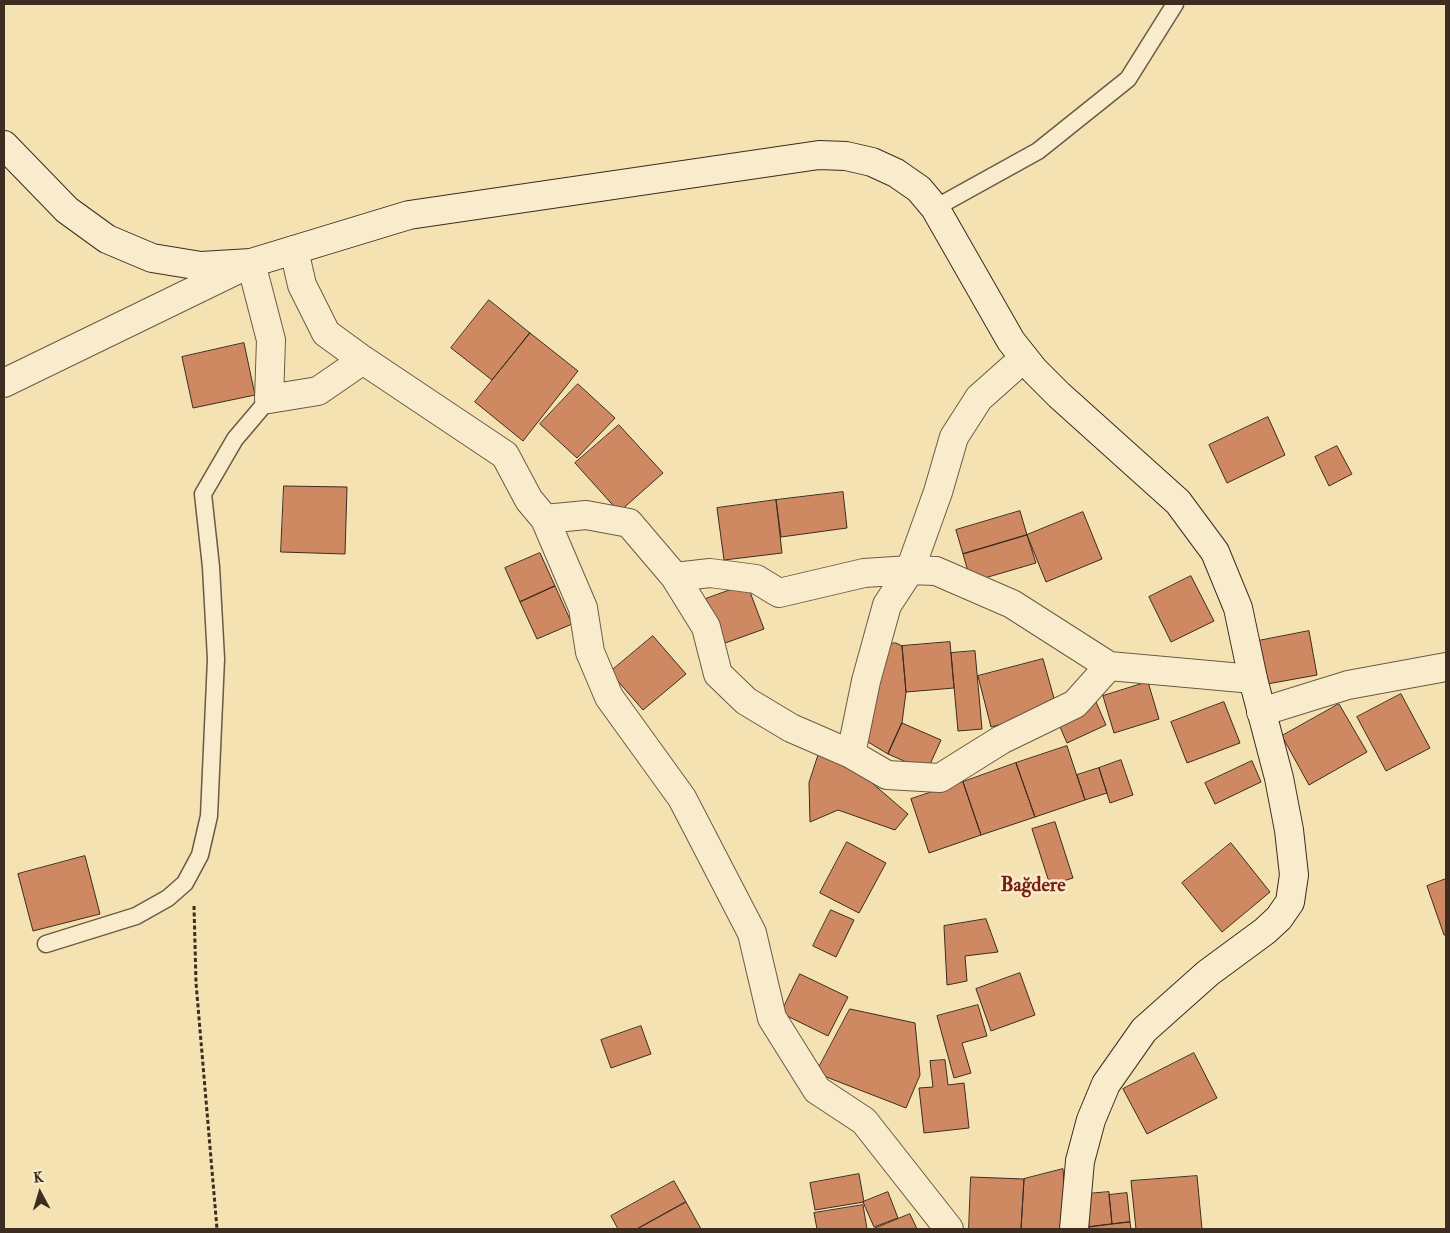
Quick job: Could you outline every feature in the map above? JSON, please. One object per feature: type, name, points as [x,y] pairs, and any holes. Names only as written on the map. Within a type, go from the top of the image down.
[{"type":"street","points":[[4,145],[67,210],[107,239],[152,258],[202,266],[250,263]]},
{"type":"street","points":[[4,383],[250,263],[409,215],[819,155],[846,156],[872,162],[896,173],[919,189],[935,208],[1011,341],[1024,358],[1059,395],[1178,502],[1215,552],[1238,608],[1253,679],[1279,778],[1289,830],[1294,875],[1290,902],[1279,918],[1265,931],[1208,973],[1144,1030],[1106,1084],[1091,1120],[1080,1160],[1074,1229]]},
{"type":"street","points":[[294,250],[302,285],[326,333],[505,455],[529,500],[545,519],[583,608],[590,652],[609,697],[682,798],[752,933],[772,1018],[817,1090],[864,1121],[949,1229]]},
{"type":"street","points":[[250,263],[271,340],[269,399],[318,391],[363,360]]},
{"type":"street","points":[[851,754],[866,681],[887,605],[910,570],[938,492],[954,438],[979,398],[1024,358]]},
{"type":"street","points":[[545,519],[586,515],[629,523],[675,577],[706,626],[718,674],[746,701],[791,728],[851,754],[887,775],[940,778],[1001,740],[1075,704],[1109,666]]},
{"type":"street","points":[[675,577],[710,573],[756,578],[780,593],[864,573],[910,570],[936,571],[1012,604],[1109,666],[1253,679]]},
{"type":"street","points":[[1261,712],[1348,685],[1446,667]]},
{"type":"lane","points":[[935,208],[1038,151],[1128,78],[1176,4]]},
{"type":"lane","points":[[46,944],[136,916],[168,898],[186,883],[200,855],[209,816],[216,658],[211,567],[203,494],[235,439],[269,399]]},
{"type":"path","points":[[186,883],[194,896],[196,983],[217,1229]]},
{"type":"building","points":[[489,300],[530,333],[492,380],[451,348]]},
{"type":"building","points":[[530,333],[578,371],[523,441],[475,402]]},
{"type":"building","points":[[244,343],[255,395],[193,408],[182,357]]},
{"type":"building","points":[[578,384],[615,418],[577,458],[540,424]]},
{"type":"building","points":[[1268,417],[1285,455],[1227,483],[1209,445]]},
{"type":"building","points":[[619,425],[663,473],[619,512],[575,463]]},
{"type":"building","points":[[1337,446],[1352,474],[1329,486],[1315,457]]},
{"type":"building","points":[[284,486],[347,487],[345,554],[281,552]]},
{"type":"building","points":[[843,492],[847,528],[781,537],[776,500]]},
{"type":"building","points":[[776,500],[782,553],[724,560],[717,508]]},
{"type":"building","points":[[1020,511],[1027,535],[963,554],[956,530]]},
{"type":"building","points":[[1083,512],[1102,559],[1046,582],[1027,535]]},
{"type":"building","points":[[1027,535],[1036,563],[971,582],[963,554]]},
{"type":"building","points":[[540,553],[555,586],[520,602],[505,568]]},
{"type":"building","points":[[1191,576],[1214,621],[1171,642],[1149,597]]},
{"type":"building","points":[[747,584],[764,629],[717,646],[700,601]]},
{"type":"building","points":[[555,586],[572,624],[537,639],[520,602]]},
{"type":"building","points":[[1309,631],[1317,675],[1267,684],[1258,641]]},
{"type":"building","points":[[653,636],[686,674],[643,710],[610,672]]},
{"type":"building","points":[[950,642],[954,688],[906,692],[902,646]]},
{"type":"building","points":[[896,643],[902,646],[906,692],[902,723],[888,754],[863,739],[889,644]]},
{"type":"building","points":[[975,651],[982,729],[958,731],[951,653]]},
{"type":"building","points":[[1043,659],[1057,709],[991,727],[978,676]]},
{"type":"building","points":[[1148,682],[1159,719],[1114,733],[1103,696]]},
{"type":"building","points":[[1401,694],[1430,748],[1386,771],[1357,717]]},
{"type":"building","points":[[1096,702],[1106,725],[1067,743],[1057,720]]},
{"type":"building","points":[[1224,702],[1240,743],[1187,763],[1171,722]]},
{"type":"building","points":[[1339,704],[1367,752],[1309,785],[1282,736]]},
{"type":"building","points":[[902,723],[941,740],[927,771],[888,754]]},
{"type":"building","points":[[1067,746],[1085,800],[1035,817],[1016,763]]},
{"type":"building","points":[[820,750],[864,776],[908,814],[895,830],[838,810],[810,822],[809,783]]},
{"type":"building","points":[[1121,760],[1133,795],[1110,803],[1099,768]]},
{"type":"building","points":[[1252,761],[1261,782],[1215,804],[1205,783]]},
{"type":"building","points":[[1016,763],[1035,817],[981,835],[963,782]]},
{"type":"building","points":[[1099,768],[1107,793],[1085,800],[1077,775]]},
{"type":"building","points":[[963,782],[981,835],[929,853],[911,799]]},
{"type":"building","points":[[1055,822],[1073,878],[1050,885],[1032,829]]},
{"type":"building","points":[[847,842],[886,863],[859,913],[820,893]]},
{"type":"building","points":[[1231,843],[1270,892],[1222,932],[1182,883]]},
{"type":"building","points":[[85,856],[100,914],[33,931],[18,874]]},
{"type":"building","points":[[1446,879],[1446,935],[1444,935],[1427,886]]},
{"type":"building","points":[[831,910],[854,920],[836,957],[813,946]]},
{"type":"building","points":[[986,919],[998,952],[965,956],[967,981],[947,985],[944,926]]},
{"type":"building","points":[[1020,973],[1035,1015],[991,1031],[976,989]]},
{"type":"building","points":[[800,974],[848,997],[828,1036],[781,1013]]},
{"type":"building","points":[[978,1005],[987,1036],[962,1043],[971,1073],[954,1078],[937,1016]]},
{"type":"building","points":[[850,1009],[915,1023],[920,1075],[906,1108],[816,1073]]},
{"type":"building","points":[[641,1026],[651,1054],[611,1068],[601,1040]]},
{"type":"building","points":[[1194,1053],[1217,1098],[1147,1134],[1123,1089]]},
{"type":"building","points":[[945,1060],[948,1085],[964,1083],[969,1128],[924,1133],[919,1088],[933,1087],[930,1061]]},
{"type":"building","points":[[1063,1169],[1066,1211],[1060,1229],[1021,1229],[1024,1179]]},
{"type":"building","points":[[859,1174],[864,1202],[815,1210],[810,1183]]},
{"type":"building","points":[[1197,1176],[1202,1229],[1136,1229],[1131,1181]]},
{"type":"building","points":[[971,1177],[1024,1179],[1021,1229],[969,1229]]},
{"type":"building","points":[[674,1181],[686,1202],[637,1229],[618,1229],[611,1216]]},
{"type":"building","points":[[888,1192],[898,1218],[874,1227],[863,1202]]},
{"type":"building","points":[[1109,1192],[1112,1224],[1089,1227],[1086,1194]]},
{"type":"building","points":[[1127,1193],[1130,1222],[1112,1224],[1109,1195]]},
{"type":"building","points":[[686,1202],[701,1229],[637,1229]]},
{"type":"building","points":[[863,1205],[867,1229],[817,1229],[814,1213]]},
{"type":"building","points":[[910,1214],[917,1229],[873,1229]]},
{"type":"building","points":[[1130,1222],[1131,1229],[1090,1229],[1089,1227]]},
{"type":"district","name":"Bağdere","points":[[1033,887]]}]
